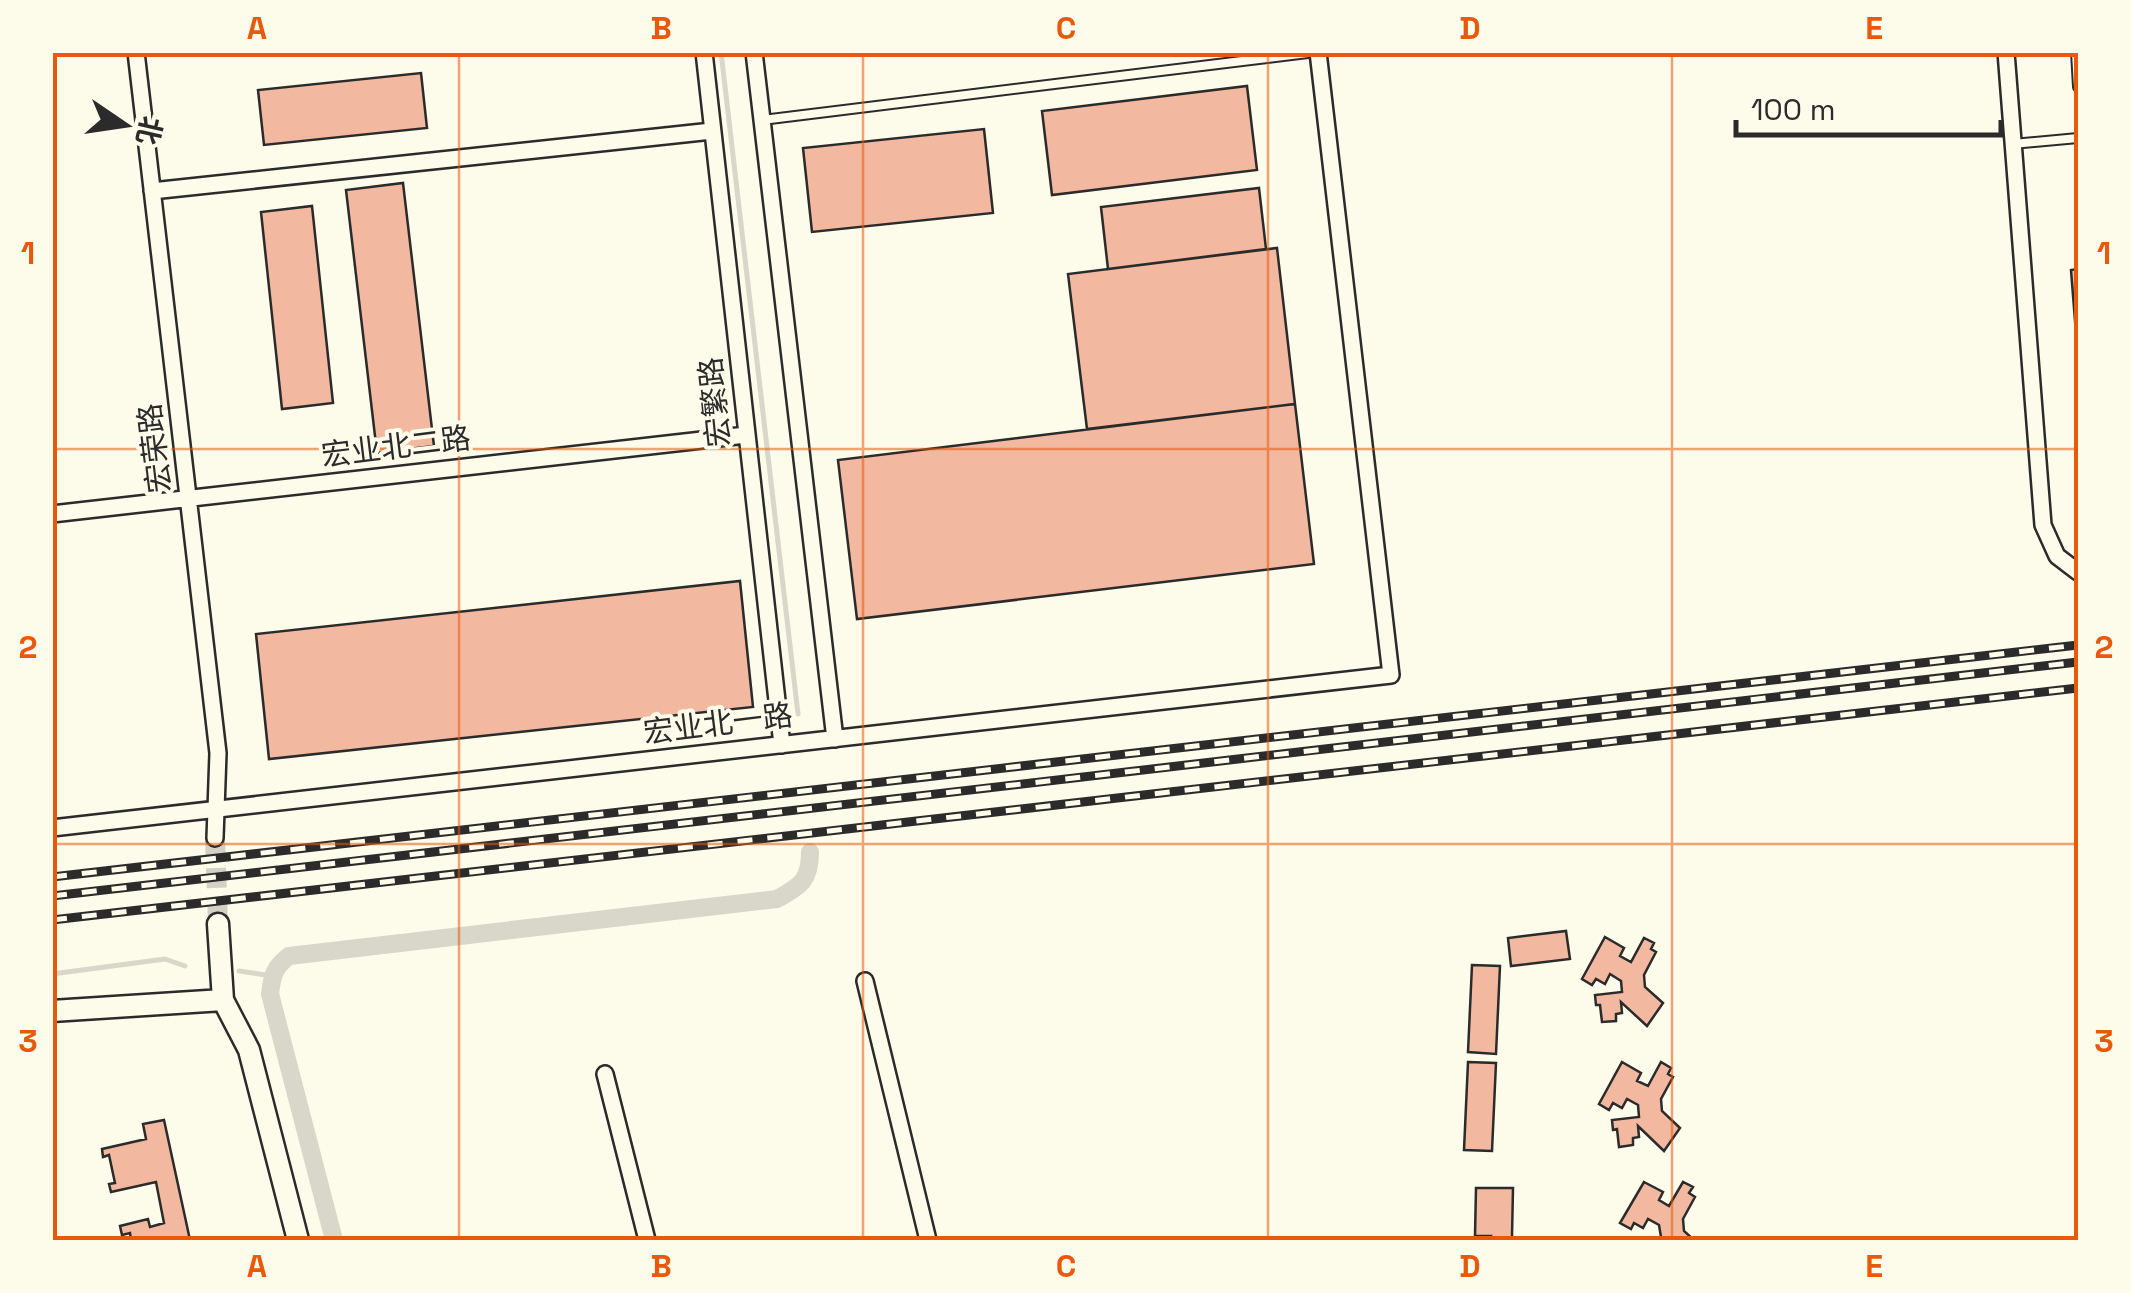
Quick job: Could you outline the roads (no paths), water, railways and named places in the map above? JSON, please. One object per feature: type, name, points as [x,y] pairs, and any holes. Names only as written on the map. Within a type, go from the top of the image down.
[{"type":"street","name":"宏荣路","points":[[136,52],[218,753],[215,838]]},
{"type":"street","name":"宏繁路","points":[[704,52],[782,745]]},
{"type":"street","points":[[754,52],[835,739]]},
{"type":"street","name":"宏业北一路","points":[[52,828],[1391,675],[1317,52]]},
{"type":"street","points":[[2006,52],[2043,525],[2057,556],[2078,572]]},
{"type":"street","points":[[152,191],[712,130]]},
{"type":"street","name":"宏业北二路","points":[[52,514],[746,435]]},
{"type":"street","points":[[218,924],[223,1000],[249,1050],[298,1240]]},
{"type":"street","points":[[865,982],[928,1240]]},
{"type":"street","points":[[52,1011],[223,1000]]},
{"type":"street","points":[[605,1074],[647,1240]]},
{"type":"lane","points":[[762,120],[1317,52]]},
{"type":"lane","points":[[2076,52],[2078,86]]},
{"type":"lane","points":[[2013,144],[2078,138]]},
{"type":"waterway","points":[[721,52],[798,714]]},
{"type":"waterway","points":[[334,1240],[270,994],[275,972],[284,960],[289,956],[777,899],[802,881],[810,852]]},
{"type":"waterway","points":[[52,974],[165,959],[185,966]]},
{"type":"waterway","points":[[239,971],[272,976]]},
{"type":"tunnel","points":[[215,838],[218,924]]},
{"type":"railway","points":[[52,877],[2078,645]]},
{"type":"railway","points":[[52,896],[2078,662]]},
{"type":"railway","points":[[52,920],[2078,688]]}]
